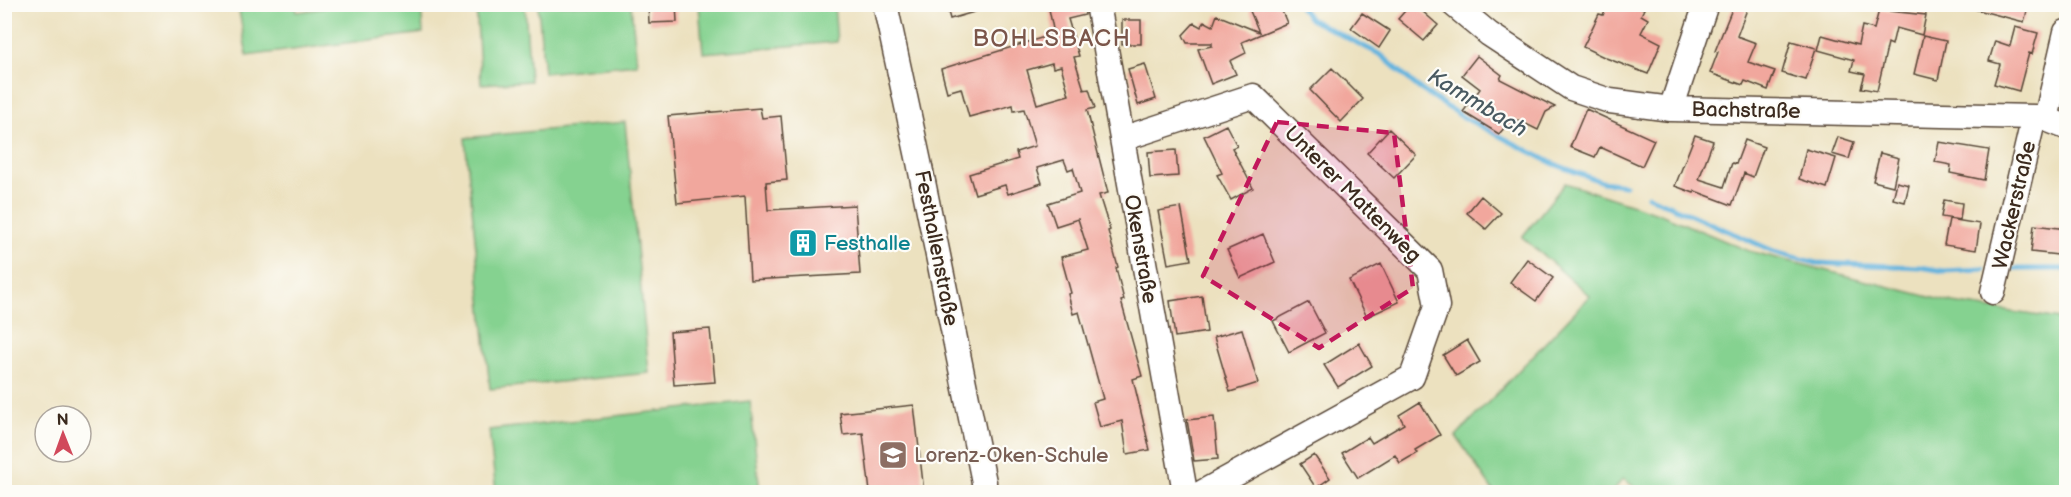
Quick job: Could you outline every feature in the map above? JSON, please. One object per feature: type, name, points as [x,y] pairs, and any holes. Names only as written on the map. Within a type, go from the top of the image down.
[{"type":"street","name":"Festhallenstraße","points":[[885,4],[984,482],[984,492]]},
{"type":"street","name":"Okenstraße","points":[[1098,4],[1185,492]]},
{"type":"street","name":"Bachstraße","points":[[1453,4],[1489,34],[1570,88],[1610,101],[1671,109],[2049,121]]},
{"type":"street","points":[[1671,109],[1706,4]]},
{"type":"street","name":"Wackerstraße","points":[[1993,292],[2049,121],[2067,32]]},
{"type":"street","name":"Unterer Mattenweg","points":[[1122,139],[1253,96],[1430,270],[1437,306],[1412,377],[1203,492]]},
{"type":"highlighted area","points":[[1277,122],[1394,133],[1413,288],[1319,348],[1203,276]]},
{"type":"green space","points":[[238,5],[295,5],[297,12],[324,8],[324,5],[421,5],[423,33],[247,56]]},
{"type":"green space","points":[[476,5],[525,5],[530,81],[481,84]]},
{"type":"green space","points":[[538,5],[631,5],[637,64],[544,73]]},
{"type":"green space","points":[[699,5],[834,5],[837,42],[703,53]]},
{"type":"green space","points":[[625,122],[649,373],[490,389],[465,138]]},
{"type":"green space","points":[[1565,183],[1658,213],[1749,251],[1953,303],[2066,320],[2066,492],[1642,492],[1623,479],[1612,492],[1494,492],[1456,436],[1590,296],[1522,237]]},
{"type":"green space","points":[[750,401],[760,492],[496,492],[489,430]]},
{"type":"building","points":[[648,4],[676,4],[677,22],[649,23]]},
{"type":"building","points":[[946,4],[987,4],[988,8],[950,19]]},
{"type":"building","points":[[1048,4],[1084,4],[1085,15],[1068,19],[1079,56],[1074,57],[1084,90],[1089,89],[1095,108],[1087,110],[1108,193],[1099,195],[1118,267],[1116,268],[1124,300],[1121,301],[1142,376],[1133,379],[1150,450],[1127,454],[1122,421],[1100,427],[1093,402],[1103,399],[1079,312],[1073,314],[1068,294],[1071,293],[1061,257],[1088,250],[1078,219],[1056,226],[1048,203],[1080,193],[1073,168],[1068,170],[1064,160],[1037,168],[1042,183],[1008,194],[1005,185],[975,194],[969,174],[1018,159],[1016,152],[1035,146],[1024,109],[1014,111],[1013,105],[969,117],[961,88],[947,92],[941,69],[1054,34]],"holes":[[[1052,63],[1053,68],[1061,66],[1069,95],[1037,104],[1027,70]]]},
{"type":"building","points":[[1247,4],[1279,4],[1287,23],[1242,42],[1246,53],[1230,61],[1236,74],[1211,84],[1198,49],[1212,46],[1212,43],[1187,43],[1183,35],[1194,23],[1201,27],[1204,21],[1213,26],[1217,15],[1259,32]]},
{"type":"building","points":[[1411,4],[1414,4],[1438,25],[1424,41],[1398,19]]},
{"type":"building","points":[[1608,4],[1635,4],[1644,9],[1641,15],[1648,19],[1641,33],[1661,43],[1648,74],[1583,47],[1599,14],[1603,15]]},
{"type":"building","points":[[1734,4],[1749,4],[1737,36],[1756,43],[1748,62],[1775,71],[1768,90],[1745,81],[1743,85],[1710,73],[1718,52],[1715,51]]},
{"type":"building","points":[[1975,4],[2029,4],[2024,22],[1974,9]]},
{"type":"building","points":[[1879,10],[1926,15],[1922,35],[1896,28],[1892,45],[1888,43],[1877,91],[1861,88],[1865,74],[1851,71],[1854,60],[1818,50],[1822,35],[1858,45],[1862,26],[1874,29]]},
{"type":"building","points":[[1362,13],[1390,31],[1379,48],[1351,28]]},
{"type":"building","points":[[1122,20],[1141,20],[1141,44],[1122,44]]},
{"type":"building","points":[[2015,27],[2038,33],[2032,54],[2029,53],[2019,91],[1994,84],[2000,64],[1989,61],[1995,41],[2010,46]]},
{"type":"building","points":[[1923,36],[1946,41],[1938,80],[1914,74]]},
{"type":"building","points":[[1791,41],[1816,48],[1806,80],[1782,73]]},
{"type":"building","points":[[1477,56],[1502,75],[1500,79],[1555,107],[1546,112],[1538,130],[1518,120],[1513,130],[1506,126],[1499,134],[1463,112],[1480,89],[1462,75]]},
{"type":"building","points":[[1145,64],[1156,99],[1138,105],[1128,69]]},
{"type":"building","points":[[1332,68],[1363,99],[1341,122],[1310,90]]},
{"type":"building","points":[[760,108],[762,118],[781,116],[787,180],[766,182],[768,210],[855,205],[860,274],[750,280],[745,196],[677,203],[668,116]]},
{"type":"building","points":[[1586,109],[1654,140],[1642,166],[1600,147],[1595,157],[1570,147]]},
{"type":"building","points":[[1226,125],[1237,146],[1232,148],[1253,188],[1231,200],[1217,175],[1222,173],[1204,136]]},
{"type":"building","points":[[1389,129],[1416,155],[1394,178],[1367,153]]},
{"type":"building","points":[[1695,135],[1713,141],[1699,179],[1724,187],[1732,163],[1736,164],[1745,140],[1764,147],[1753,177],[1744,173],[1732,205],[1675,186]]},
{"type":"building","points":[[1838,137],[1854,142],[1849,159],[1832,154]]},
{"type":"building","points":[[1939,142],[1989,150],[1984,180],[1950,173],[1951,165],[1935,162]]},
{"type":"building","points":[[1806,149],[1836,158],[1827,188],[1799,179]]},
{"type":"building","points":[[1176,150],[1178,176],[1150,178],[1148,152]]},
{"type":"building","points":[[1880,153],[1899,158],[1893,186],[1873,181]]},
{"type":"building","points":[[1897,182],[1909,185],[1905,202],[1893,199]]},
{"type":"building","points":[[1481,196],[1501,213],[1486,229],[1467,213]]},
{"type":"building","points":[[1944,200],[1962,203],[1960,220],[1941,217]]},
{"type":"building","points":[[1181,207],[1191,260],[1168,264],[1158,211]]},
{"type":"building","points":[[1949,219],[1980,224],[1976,250],[1944,245]]},
{"type":"building","points":[[2034,225],[2067,229],[2067,256],[2031,252]]},
{"type":"building","points":[[1263,234],[1275,262],[1240,278],[1227,250]]},
{"type":"building","points":[[1527,259],[1553,278],[1536,301],[1510,282]]},
{"type":"building","points":[[1381,264],[1399,302],[1367,317],[1349,280]]},
{"type":"building","points":[[1202,296],[1207,332],[1175,337],[1170,301]]},
{"type":"building","points":[[1309,302],[1325,333],[1289,352],[1273,321]]},
{"type":"building","points":[[710,329],[715,382],[674,385],[670,332]]},
{"type":"building","points":[[1242,329],[1258,383],[1230,392],[1214,337]]},
{"type":"building","points":[[1467,340],[1480,362],[1456,376],[1443,355]]},
{"type":"building","points":[[1359,343],[1372,366],[1338,387],[1324,365]]},
{"type":"building","points":[[1420,402],[1440,435],[1415,450],[1417,453],[1400,463],[1395,455],[1358,478],[1342,453],[1368,437],[1372,443],[1404,424],[1399,415]]},
{"type":"building","name":"Lorenz-Oken-Schule","points":[[914,405],[924,492],[870,492],[863,433],[843,435],[840,413]]},
{"type":"building","points":[[1214,417],[1218,459],[1194,461],[1187,420]]},
{"type":"building","points":[[1314,455],[1330,478],[1316,488],[1300,464]]},
{"type":"waterway","name":"Kammbach","points":[[1298,4],[1310,19],[1381,55],[1420,89],[1461,116],[1554,164],[1602,182],[1625,185]]},
{"type":"waterway","name":"Kammbach","points":[[1648,196],[1778,253],[1816,263],[1920,267],[1944,271],[1984,269]]},
{"type":"waterway","name":"Kammbach","points":[[2015,269],[2066,269]]},
{"type":"place","name":"Festhalle","points":[[803,243]]},
{"type":"place","name":"Lorenz-Oken-Schule","points":[[893,455]]},
{"type":"district","name":"BOHLSBACH","points":[[1052,38]]}]
